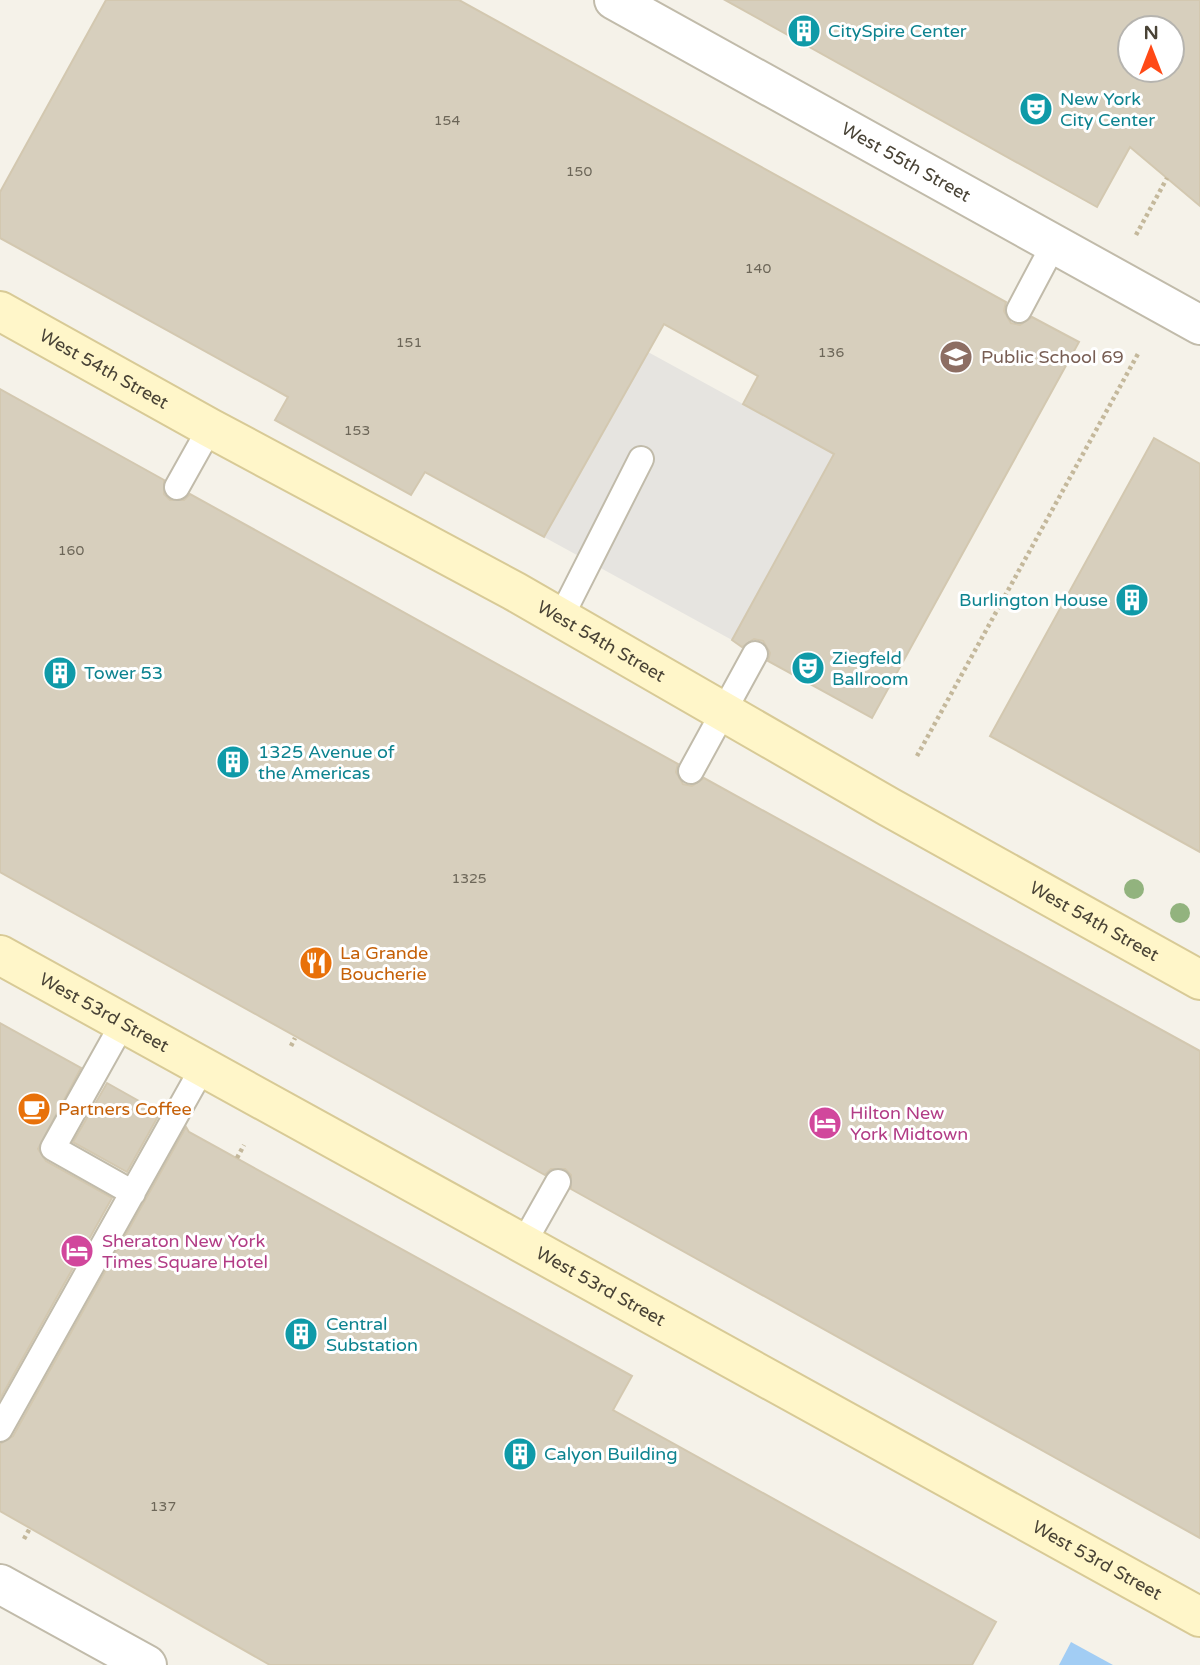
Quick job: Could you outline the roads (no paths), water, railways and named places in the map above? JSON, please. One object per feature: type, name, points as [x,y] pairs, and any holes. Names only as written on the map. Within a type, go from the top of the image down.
[{"type":"main road","name":"West 54th Street","points":[[0,310],[560,619],[1200,979]]},
{"type":"main road","name":"West 53rd Street","points":[[0,955],[1200,1617]]},
{"type":"street","name":"West 55th Street","points":[[614,0],[1200,325]]},
{"type":"street","points":[[0,1584],[148,1665]]},
{"type":"lane","points":[[1019,310],[1054,244]]},
{"type":"lane","points":[[177,487],[210,428]]},
{"type":"lane","points":[[560,619],[641,459]]},
{"type":"lane","points":[[691,771],[755,654]]},
{"type":"lane","points":[[123,1023],[53,1147],[133,1193]]},
{"type":"lane","points":[[0,1429],[203,1067]]},
{"type":"lane","points":[[523,1244],[558,1182]]},
{"type":"water","points":[[1071,1642],[1113,1665],[1059,1665]]},
{"type":"place","name":"CitySpire Center","points":[[804,31]]},
{"type":"place","name":"New York City Center","points":[[1036,109]]},
{"type":"place","name":"Public School 69","points":[[956,357]]},
{"type":"place","name":"Burlington House","points":[[1132,600]]},
{"type":"place","name":"Ziegfeld Ballroom","points":[[808,668]]},
{"type":"place","name":"Tower 53","points":[[60,673]]},
{"type":"place","name":"1325 Avenue of the Americas","points":[[233,762]]},
{"type":"place","name":"La Grande Boucherie","points":[[316,963]]},
{"type":"place","name":"Partners Coffee","points":[[34,1109]]},
{"type":"place","name":"Hilton New York Midtown","points":[[825,1123]]},
{"type":"place","name":"Sheraton New York Times Square Hotel","points":[[77,1251]]},
{"type":"place","name":"Central Substation","points":[[301,1334]]},
{"type":"place","name":"Calyon Building","points":[[520,1454]]}]
